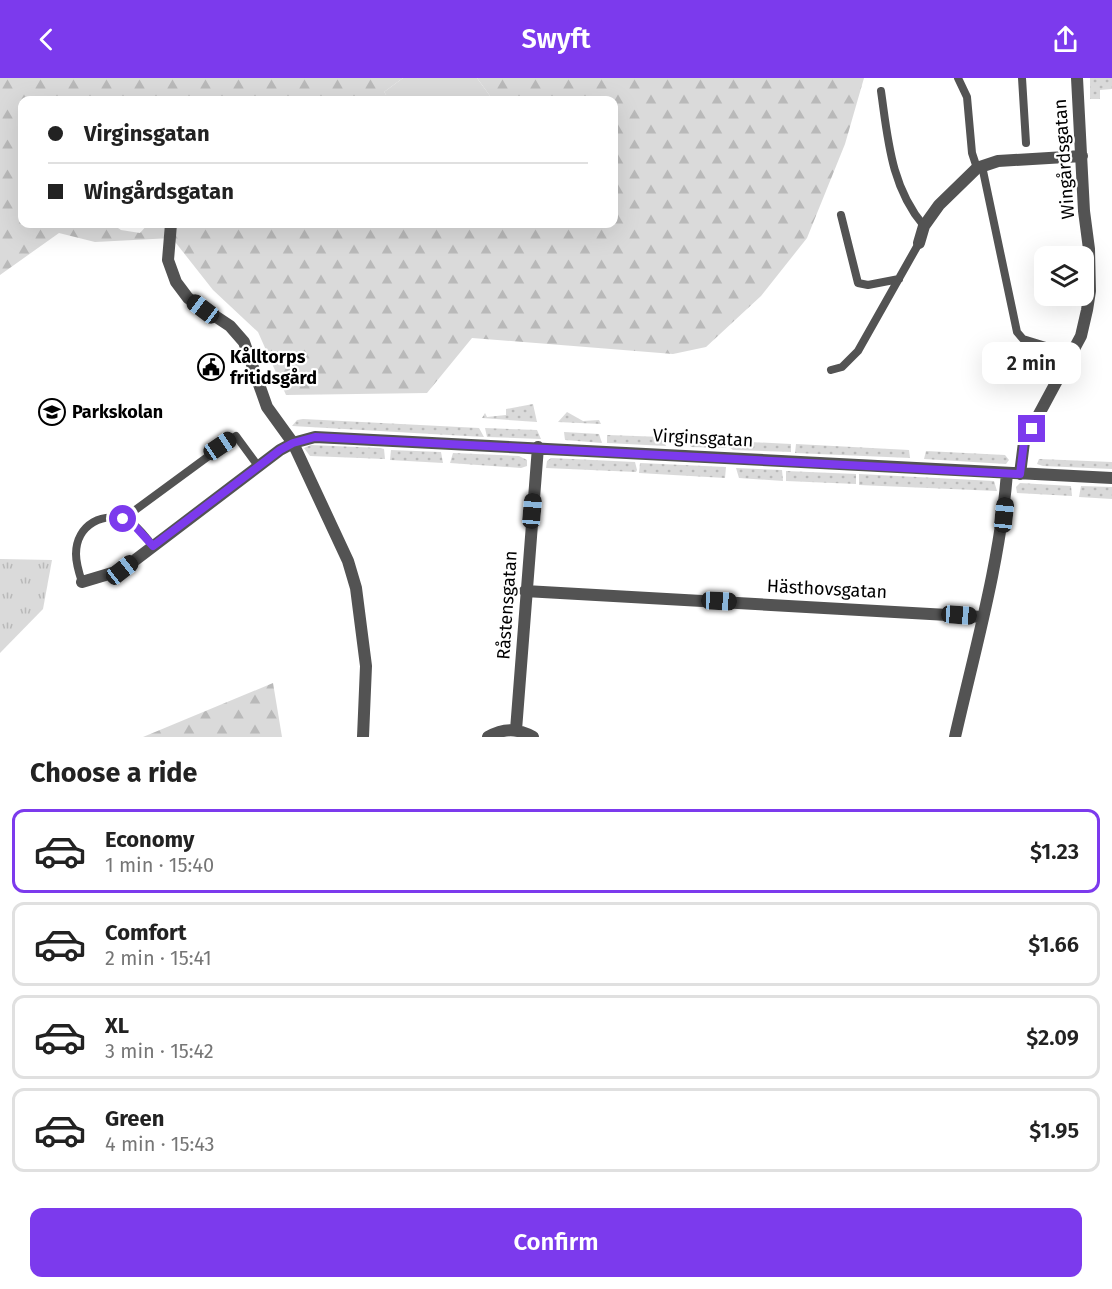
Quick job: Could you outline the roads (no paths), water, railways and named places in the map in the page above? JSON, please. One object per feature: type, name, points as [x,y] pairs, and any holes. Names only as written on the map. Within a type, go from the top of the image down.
[{"type":"street","name":"Wingårdsgatan","points":[[955,737],[1002,533],[1013,473],[1024,442],[1072,354],[1084,324],[1090,291],[1077,78]]},
{"type":"street","points":[[919,243],[924,226],[939,205],[979,167],[998,161],[1082,156]]},
{"type":"street","points":[[171,228],[168,260],[176,282],[188,298],[230,326],[244,342],[267,407],[293,443],[348,561],[356,588],[366,666],[363,737]]},
{"type":"street","name":"Virginsgatan","points":[[82,582],[122,570],[258,466],[293,443],[315,437],[1112,478]]},
{"type":"street","name":"Råstensgatan","points":[[516,730],[525,591],[538,447]]},
{"type":"street","name":"Hästhovsgatan","points":[[525,591],[983,617]]},
{"type":"street","points":[[488,737],[506,730],[516,730],[533,737]]},
{"type":"lane","points":[[958,78],[967,97],[972,153],[979,167],[1017,332],[1023,339],[1072,354]]},
{"type":"lane","points":[[1022,78],[1026,143]]},
{"type":"lane","points":[[881,91],[886,129],[902,195],[924,226]]},
{"type":"lane","points":[[841,215],[858,284],[868,285],[899,279]]},
{"type":"lane","points":[[831,370],[842,367],[858,351],[919,243]]},
{"type":"lane","points":[[153,546],[133,524],[123,519],[138,506],[236,436],[258,466]]},
{"type":"lane","name":"Virginsgatan","points":[[82,582],[76,554],[80,533],[88,524],[97,520],[123,519]]},
{"type":"place","name":"Kålltorps fritidsgård","points":[[211,367]]},
{"type":"place","name":"Parkskolan","points":[[52,412]]}]
